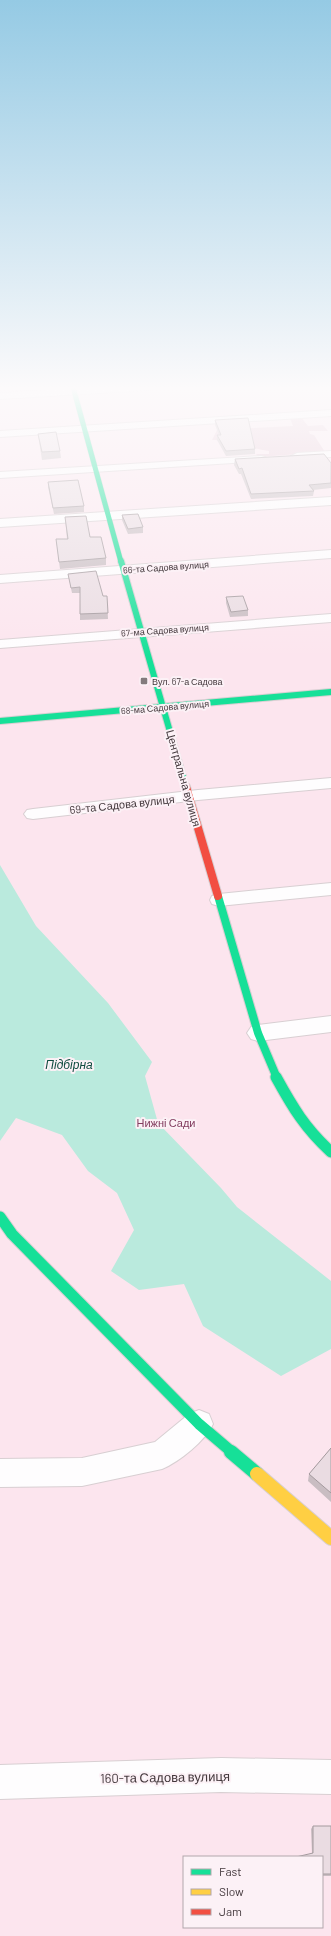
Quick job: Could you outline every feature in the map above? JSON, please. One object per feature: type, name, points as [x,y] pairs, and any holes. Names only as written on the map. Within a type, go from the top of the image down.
[{"type":"street","name":"Центральна вулиця","points":[[97,477],[162,707],[258,1033],[270,1067],[288,1103],[313,1136],[331,1152]]},
{"type":"street","points":[[0,523],[331,501]]},
{"type":"street","name":"66-та Садова вулиця","points":[[0,579],[124,571],[331,554]]},
{"type":"street","name":"67-ма Садова вулиця","points":[[0,644],[331,618]]},
{"type":"street","name":"68-ма Садова вулиця","points":[[0,721],[331,692]]},
{"type":"street","name":"69-та Садова вулиця","points":[[33,814],[189,796],[331,783]]},
{"type":"street","points":[[219,900],[331,889]]},
{"type":"street","points":[[258,1033],[331,1024]]},
{"type":"street","points":[[4,1229],[199,1424],[331,1538]]},
{"type":"street","points":[[0,1473],[82,1472],[162,1455],[199,1424]]},
{"type":"street","name":"160-та Садова вулиця","points":[[0,1782],[221,1775],[331,1777]]},
{"type":"green space","name":"Нижні Сади","points":[[0,477],[331,477],[331,1936],[0,1936]]},
{"type":"water","name":"Підбірна","points":[[0,865],[36,926],[108,1003],[152,1062],[145,1076],[158,1123],[221,1188],[237,1207],[331,1281],[331,1349],[281,1376],[203,1326],[184,1284],[139,1290],[111,1271],[134,1230],[117,1193],[88,1171],[62,1135],[16,1118],[0,1141]]},
{"type":"building","points":[[245,477],[331,477],[331,483],[309,485],[314,491],[251,494]]},
{"type":"building","points":[[78,480],[84,506],[53,508],[48,482]]},
{"type":"building","points":[[138,514],[143,527],[128,529],[122,515]]},
{"type":"building","points":[[86,516],[90,537],[101,537],[106,558],[59,562],[56,539],[68,539],[65,517]]},
{"type":"building","points":[[96,571],[103,596],[107,596],[108,613],[80,614],[80,587],[71,588],[68,574]]},
{"type":"building","points":[[243,596],[248,610],[231,612],[226,597]]},
{"type":"building","points":[[331,1448],[331,1493],[309,1474]]},
{"type":"building","points":[[313,1826],[331,1826],[331,1874],[323,1874],[323,1856],[300,1856],[313,1853]]},
{"type":"traffic: fast","points":[[97,477],[185,784]]},
{"type":"traffic: fast","points":[[0,721],[331,692]]},
{"type":"traffic: fast","points":[[218,896],[258,1033],[271,1067],[295,1112],[317,1139],[331,1152]]},
{"type":"traffic: fast","points":[[0,1217],[12,1234],[199,1424],[257,1474]]},
{"type":"traffic: slow","points":[[257,1474],[331,1538]]},
{"type":"traffic: jam","points":[[185,784],[218,896]]},
{"type":"place","name":"Вул. 67-а Садова","points":[[144,681]]}]
